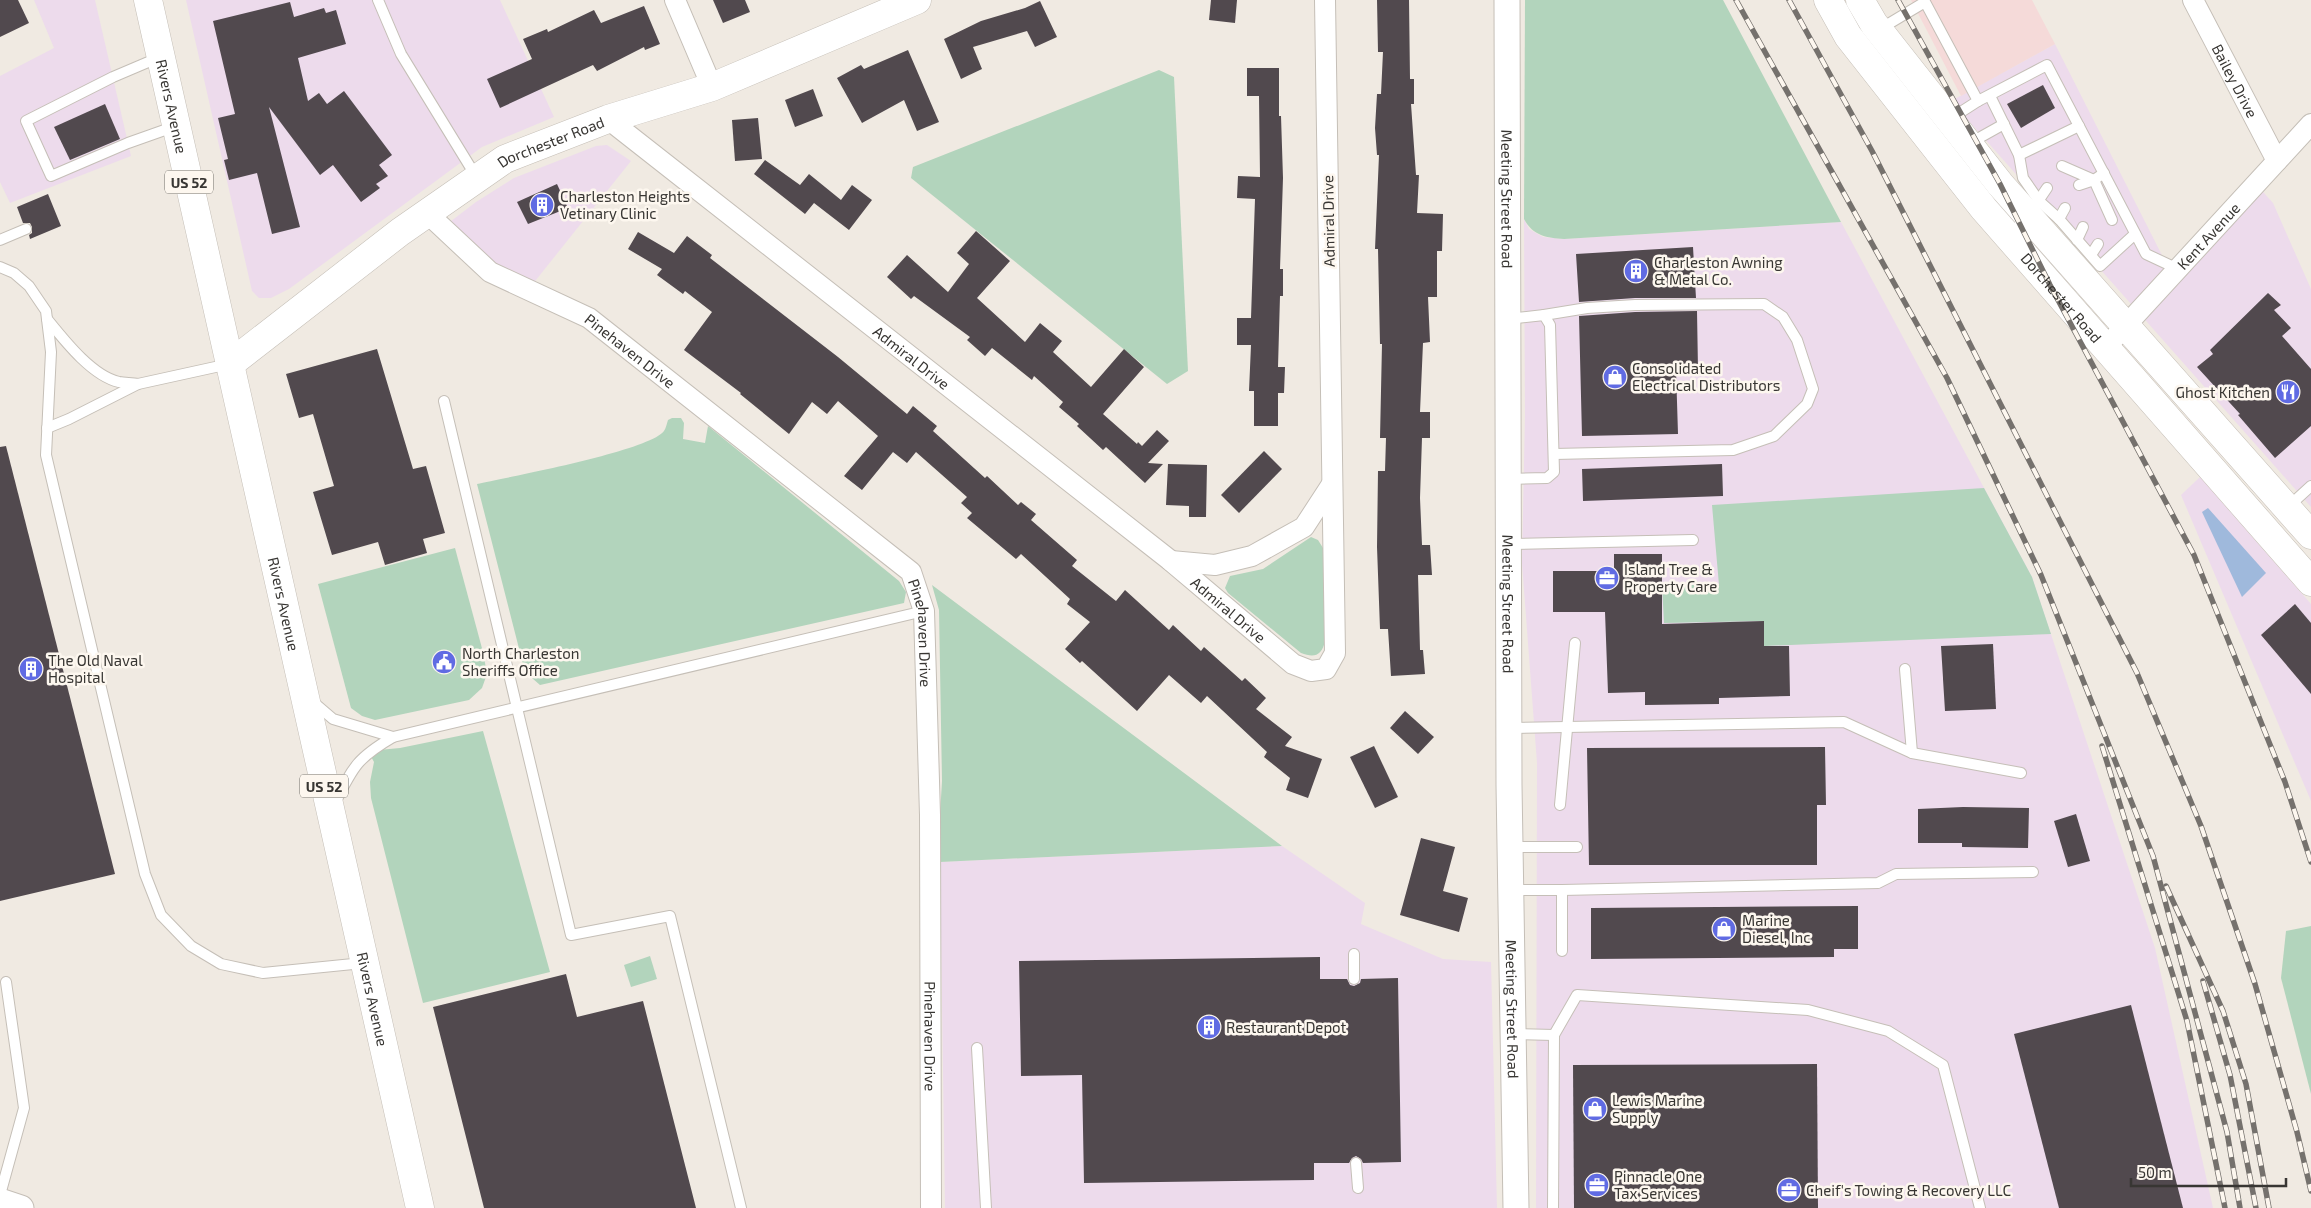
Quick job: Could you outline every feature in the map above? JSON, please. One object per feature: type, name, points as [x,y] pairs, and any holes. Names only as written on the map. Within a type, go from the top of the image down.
[{"type":"main road","name":"Rivers Avenue","points":[[148,0],[420,1208]]},
{"type":"main road","name":"Dorchester Road","points":[[230,364],[400,232],[505,159],[608,119],[712,88],[917,0]]},
{"type":"main road","name":"Dorchester Road","points":[[1828,0],[1848,36],[1984,209],[2311,582]]},
{"type":"main road","name":"Dorchester Road","points":[[1860,0],[1879,30],[2000,184],[2034,209],[2092,267],[2126,326],[2311,535]]},
{"type":"street","points":[[675,0],[712,88]]},
{"type":"street","name":"Admiral Drive","points":[[608,119],[1171,561],[1293,664],[1311,671],[1326,669],[1335,653],[1325,0]]},
{"type":"street","name":"Meeting Street Road","points":[[1507,0],[1510,890],[1516,1208]]},
{"type":"street","name":"Bailey Drive","points":[[2193,0],[2277,161]]},
{"type":"street","name":"Kent Avenue","points":[[2106,347],[2311,124]]},
{"type":"street","name":"Pinehaven Drive","points":[[427,213],[490,272],[589,318],[911,572],[924,611],[930,815],[931,1208]]},
{"type":"street","points":[[1171,561],[1215,565],[1252,556],[1304,527],[1332,484]]},
{"type":"street","points":[[0,1201],[21,1208]]},
{"type":"lane","points":[[378,0],[401,54],[477,179]]},
{"type":"lane","points":[[1879,30],[1925,1],[1978,101]]},
{"type":"lane","points":[[161,56],[113,77],[26,121],[51,176],[128,143],[177,126]]},
{"type":"lane","points":[[1949,120],[1978,101],[2047,65],[2146,254],[2178,269]]},
{"type":"lane","points":[[1990,96],[2019,155],[2023,178],[2034,209],[2058,219],[2076,240],[2092,267]]},
{"type":"lane","points":[[1968,143],[2004,124]]},
{"type":"lane","points":[[2019,155],[2079,126]]},
{"type":"lane","points":[[2062,166],[2094,180],[2112,220]]},
{"type":"lane","points":[[2079,186],[2094,180],[2104,173]]},
{"type":"lane","points":[[2094,180],[2097,204]]},
{"type":"lane","points":[[2008,236],[2034,209],[2048,188]]},
{"type":"lane","points":[[2058,219],[2065,208]]},
{"type":"lane","points":[[2076,240],[2082,227]]},
{"type":"lane","points":[[0,240],[26,229]]},
{"type":"lane","points":[[2092,267],[2135,234]]},
{"type":"lane","points":[[2092,267],[2098,244]]},
{"type":"lane","points":[[0,267],[14,272],[29,286],[46,310],[51,352],[46,455],[144,874],[160,915],[190,946],[221,964],[263,972],[364,963]]},
{"type":"lane","points":[[1507,319],[1544,316],[1587,308],[1634,305],[1764,304],[1783,317],[1797,340],[1813,389],[1807,404],[1774,436],[1733,450],[1554,454]]},
{"type":"lane","points":[[1508,480],[1547,478],[1554,472],[1550,325],[1544,316]]},
{"type":"lane","points":[[47,318],[72,349],[96,370],[117,382],[138,384]]},
{"type":"lane","points":[[47,428],[76,416],[138,384],[230,364]]},
{"type":"lane","points":[[444,402],[571,935],[670,916],[741,1208]]},
{"type":"lane","points":[[2287,508],[2311,486]]},
{"type":"lane","points":[[1508,544],[1693,540]]},
{"type":"lane","points":[[330,813],[352,770],[368,751],[393,737],[517,706],[924,611]]},
{"type":"lane","points":[[1560,805],[1575,643]]},
{"type":"lane","points":[[1905,669],[1912,753]]},
{"type":"lane","points":[[303,693],[333,719],[393,737]]},
{"type":"lane","points":[[1509,728],[1844,722],[1912,753],[2021,773]]},
{"type":"lane","points":[[1510,847],[1577,846]]},
{"type":"lane","points":[[1510,890],[1878,883],[1896,874],[2034,872]]},
{"type":"lane","points":[[1562,890],[1562,951]]},
{"type":"lane","points":[[1354,954],[1354,979]]},
{"type":"lane","points":[[0,1195],[24,1108],[6,982]]},
{"type":"lane","points":[[1553,1208],[1554,1034],[1577,995],[1808,1010],[1888,1031],[1943,1065],[1980,1208]]},
{"type":"lane","points":[[1513,1034],[1554,1034]]},
{"type":"lane","points":[[977,1048],[986,1208]]},
{"type":"lane","points":[[1356,1163],[1358,1188]]},
{"type":"shaded area","points":[[34,0],[95,0],[131,156],[10,203],[0,182],[0,76],[54,48]]},
{"type":"shaded area","points":[[186,0],[500,0],[554,117],[482,147],[289,289],[271,298],[259,298],[252,291]]},
{"type":"shaded area","points":[[1911,0],[2032,0],[2055,44],[1961,96]]},
{"type":"shaded area","points":[[2055,44],[2172,275],[2256,184],[2273,203],[2311,289],[2311,507],[1951,101]]},
{"type":"shaded area","points":[[607,145],[631,161],[528,290],[442,228],[476,202],[514,178],[596,146]]},
{"type":"shaded area","points":[[1524,219],[1529,229],[1543,237],[1564,239],[1841,222],[2032,577],[2155,948],[2213,1208],[1536,1208],[1537,763],[1522,563],[1525,415]]},
{"type":"shaded area","points":[[2200,477],[2311,604],[2311,801],[2181,495]]},
{"type":"shaded area","points":[[1282,846],[1365,903],[1361,924],[1443,959],[1491,962],[1497,1208],[945,1208],[940,862]]},
{"type":"green space","points":[[1525,0],[1723,0],[1841,222],[1564,239],[1546,237],[1536,233],[1524,219]]},
{"type":"green space","points":[[1159,70],[1174,77],[1188,371],[1167,384],[911,178],[913,167]]},
{"type":"green space","points":[[681,418],[684,423],[683,439],[705,443],[708,426],[899,581],[906,592],[904,603],[540,685],[525,672],[477,484],[607,455],[633,447],[653,439],[664,431],[668,420]]},
{"type":"green space","points":[[1984,488],[2032,577],[2051,634],[1764,646],[1763,621],[1664,623],[1662,585],[1719,585],[1712,505]]},
{"type":"green space","points":[[1311,537],[1318,540],[1323,548],[1325,641],[1320,653],[1314,655],[1301,653],[1228,593],[1225,588],[1230,576],[1263,569]]},
{"type":"green space","points":[[455,548],[483,652],[487,674],[482,688],[469,700],[375,720],[362,716],[351,708],[318,584]]},
{"type":"green space","points":[[932,585],[1282,846],[940,862],[939,832],[942,781],[939,610]]},
{"type":"green space","points":[[483,731],[550,972],[423,1003],[371,798],[370,782],[374,762],[368,751],[400,748]]},
{"type":"green space","points":[[2311,926],[2311,1094],[2281,978],[2286,931]]},
{"type":"green space","points":[[650,956],[657,979],[631,987],[624,965]]},
{"type":"water","points":[[2208,508],[2266,573],[2242,597],[2202,512]]},
{"type":"building","points":[[0,0],[18,0],[29,23],[0,37]]},
{"type":"building","points":[[713,0],[745,0],[750,12],[723,23]]},
{"type":"building","points":[[1211,0],[1237,0],[1235,23],[1209,20]]},
{"type":"building","points":[[1377,0],[1409,0],[1410,79],[1414,79],[1414,104],[1411,104],[1416,175],[1419,175],[1417,213],[1443,214],[1442,251],[1437,251],[1437,297],[1428,297],[1430,342],[1423,343],[1420,412],[1430,412],[1430,438],[1422,438],[1420,498],[1422,545],[1430,545],[1432,575],[1418,575],[1420,650],[1423,650],[1425,674],[1391,676],[1388,629],[1380,629],[1377,547],[1378,471],[1385,471],[1386,438],[1380,438],[1382,344],[1380,344],[1378,249],[1375,249],[1379,155],[1377,155],[1375,128],[1377,94],[1381,94],[1383,52],[1378,52]]},
{"type":"building","points":[[1040,1],[1057,37],[1035,47],[1027,31],[973,47],[982,69],[961,79],[944,39],[981,21],[1025,8]]},
{"type":"building","points":[[290,2],[294,17],[324,8],[326,13],[336,10],[346,44],[298,58],[308,101],[319,93],[327,104],[344,91],[392,155],[379,165],[388,176],[376,184],[380,188],[361,202],[333,165],[320,175],[269,107],[300,227],[272,234],[257,173],[229,180],[224,160],[228,159],[218,118],[235,114],[213,21]]},
{"type":"building","points":[[644,6],[660,44],[645,50],[644,47],[597,71],[593,65],[500,108],[487,79],[532,59],[523,39],[547,29],[548,32],[594,10],[601,23]]},
{"type":"building","points":[[908,50],[939,122],[917,131],[904,100],[862,123],[837,78],[861,65],[864,69]]},
{"type":"building","points":[[1247,68],[1279,68],[1279,116],[1281,116],[1283,178],[1280,269],[1283,269],[1283,296],[1280,296],[1278,367],[1285,367],[1284,393],[1278,393],[1278,426],[1254,426],[1254,391],[1249,391],[1251,345],[1237,345],[1237,318],[1251,318],[1255,199],[1237,198],[1238,176],[1260,177],[1259,96],[1247,96]]},
{"type":"building","points":[[2043,85],[2055,108],[2021,128],[2007,104]]},
{"type":"building","points":[[813,89],[823,116],[795,127],[785,100]]},
{"type":"building","points":[[105,104],[120,139],[70,160],[54,127]]},
{"type":"building","points":[[758,118],[762,159],[735,161],[732,120]]},
{"type":"building","points":[[765,160],[800,185],[809,174],[841,200],[852,185],[872,200],[849,230],[814,203],[805,214],[754,174]]},
{"type":"building","name":"Charleston Heights Vetinary Clinic","points":[[557,184],[568,208],[528,224],[517,202]]},
{"type":"building","points":[[48,194],[61,226],[30,239],[29,235],[32,233],[32,227],[30,223],[23,223],[17,207]]},
{"type":"building","points":[[976,231],[1010,261],[977,298],[1025,342],[1040,323],[1062,341],[1053,352],[1091,387],[1124,349],[1144,367],[1103,414],[1137,444],[1138,442],[1142,446],[1157,430],[1169,441],[1148,463],[1163,464],[1145,483],[1106,447],[1103,450],[1077,426],[1079,424],[1059,407],[1063,402],[1034,376],[1032,380],[992,348],[985,356],[967,340],[970,337],[914,296],[911,299],[887,277],[907,255],[948,292],[969,264],[957,253]]},
{"type":"building","points":[[638,232],[674,253],[687,236],[712,255],[710,258],[838,357],[907,414],[913,406],[937,426],[933,431],[985,478],[987,476],[1018,505],[1021,502],[1036,514],[1031,520],[1077,560],[1072,566],[1116,601],[1125,590],[1169,630],[1173,625],[1201,651],[1204,647],[1242,681],[1245,678],[1266,698],[1256,709],[1292,737],[1285,746],[1322,759],[1308,798],[1286,790],[1290,778],[1264,757],[1267,752],[1207,696],[1201,703],[1169,675],[1137,711],[1082,661],[1080,663],[1065,649],[1090,622],[1067,604],[1070,599],[1021,554],[1016,559],[967,518],[972,513],[961,503],[967,497],[916,452],[907,463],[893,452],[862,490],[844,476],[878,436],[838,401],[827,414],[812,402],[789,434],[741,393],[684,350],[712,312],[685,291],[683,294],[657,275],[662,269],[628,249]]},
{"type":"building","name":"Charleston Awning & Metal Co.","points":[[1693,247],[1696,298],[1635,298],[1579,302],[1576,254]]},
{"type":"building","points":[[2268,293],[2281,305],[2274,310],[2291,328],[2282,336],[2311,369],[2311,426],[2275,458],[2238,415],[2240,414],[2197,367],[2213,354],[2210,350]]},
{"type":"building","name":"Consolidated Electrical Distributors","points":[[1697,311],[1698,370],[1676,370],[1678,434],[1582,436],[1579,316],[1635,312]]},
{"type":"building","points":[[377,349],[413,469],[426,466],[445,533],[423,539],[427,553],[385,565],[378,542],[332,555],[313,492],[334,486],[313,414],[299,418],[286,374]]},
{"type":"building","name":"The Old Naval Hospital","points":[[6,446],[115,874],[0,901],[0,447]]},
{"type":"building","points":[[1264,451],[1282,469],[1239,513],[1221,495]]},
{"type":"building","points":[[1168,464],[1207,465],[1206,517],[1189,517],[1189,506],[1166,505]]},
{"type":"building","points":[[1722,464],[1723,496],[1583,501],[1582,469]]},
{"type":"building","points":[[1614,554],[1662,554],[1662,624],[1764,621],[1764,646],[1789,646],[1790,696],[1719,698],[1719,704],[1645,705],[1645,692],[1608,693],[1605,612],[1553,612],[1553,571],[1614,571]]},
{"type":"building","points":[[2295,604],[2311,623],[2311,694],[2261,635]]},
{"type":"building","points":[[1993,644],[1996,709],[1945,711],[1941,646]]},
{"type":"building","points":[[1405,711],[1434,737],[1418,754],[1390,728]]},
{"type":"building","points":[[1374,746],[1398,797],[1375,808],[1350,757]]},
{"type":"building","points":[[1825,747],[1826,805],[1817,805],[1817,865],[1589,865],[1587,748]]},
{"type":"building","points":[[1963,807],[2029,808],[2028,848],[1962,847],[1962,843],[1918,843],[1918,809]]},
{"type":"building","points":[[2076,814],[2090,861],[2068,867],[2054,821]]},
{"type":"building","points":[[1421,838],[1455,847],[1443,891],[1468,898],[1459,932],[1400,915]]},
{"type":"building","name":"Marine Diesel, Inc","points":[[1858,906],[1858,949],[1834,949],[1834,957],[1591,959],[1591,908]]},
{"type":"building","name":"Restaurant Depot","points":[[1320,957],[1320,979],[1347,979],[1350,985],[1354,986],[1360,983],[1361,979],[1398,978],[1401,1162],[1363,1163],[1356,1156],[1349,1163],[1314,1163],[1314,1180],[1084,1183],[1082,1075],[1021,1076],[1019,961]]},
{"type":"building","points":[[566,974],[577,1017],[643,1001],[696,1208],[484,1208],[433,1007]]},
{"type":"building","points":[[2131,1005],[2183,1208],[2059,1208],[2014,1034]]},
{"type":"building","points":[[1817,1064],[1818,1208],[1574,1208],[1573,1065]]},
{"type":"railway","points":[[1736,0],[1947,378],[2041,575],[2153,856],[2227,1132],[2240,1208]]},
{"type":"railway","points":[[1789,0],[1872,151],[2137,673],[2201,826],[2255,984],[2297,1132],[2311,1191]]},
{"type":"railway","points":[[1898,0],[2000,184],[2050,285],[2194,555],[2285,782],[2311,862]]},
{"type":"railway","points":[[2102,746],[2187,1021],[2225,1208]]},
{"type":"railway","points":[[2166,886],[2223,1011],[2246,1084],[2269,1208]]},
{"type":"railway","points":[[2203,981],[2230,1075],[2256,1208]]},
{"type":"place","name":"Charleston Heights Vetinary Clinic","points":[[542,205]]},
{"type":"place","name":"Charleston Awning & Metal Co.","points":[[1636,271]]},
{"type":"place","name":"Consolidated Electrical Distributors","points":[[1615,377]]},
{"type":"place","name":"Ghost Kitchen","points":[[2288,392]]},
{"type":"place","name":"Island Tree & Property Care","points":[[1607,578]]},
{"type":"place","name":"North Charleston Sheriffs Office","points":[[444,662]]},
{"type":"place","name":"The Old Naval Hospital","points":[[31,669]]},
{"type":"place","name":"Marine Diesel, Inc","points":[[1724,929]]},
{"type":"place","name":"Restaurant Depot","points":[[1209,1027]]},
{"type":"place","name":"Lewis Marine Supply","points":[[1595,1109]]},
{"type":"place","name":"Pinnacle One Tax Services","points":[[1597,1185]]},
{"type":"place","name":"Cheif's Towing & Recovery LLC","points":[[1789,1190]]}]
